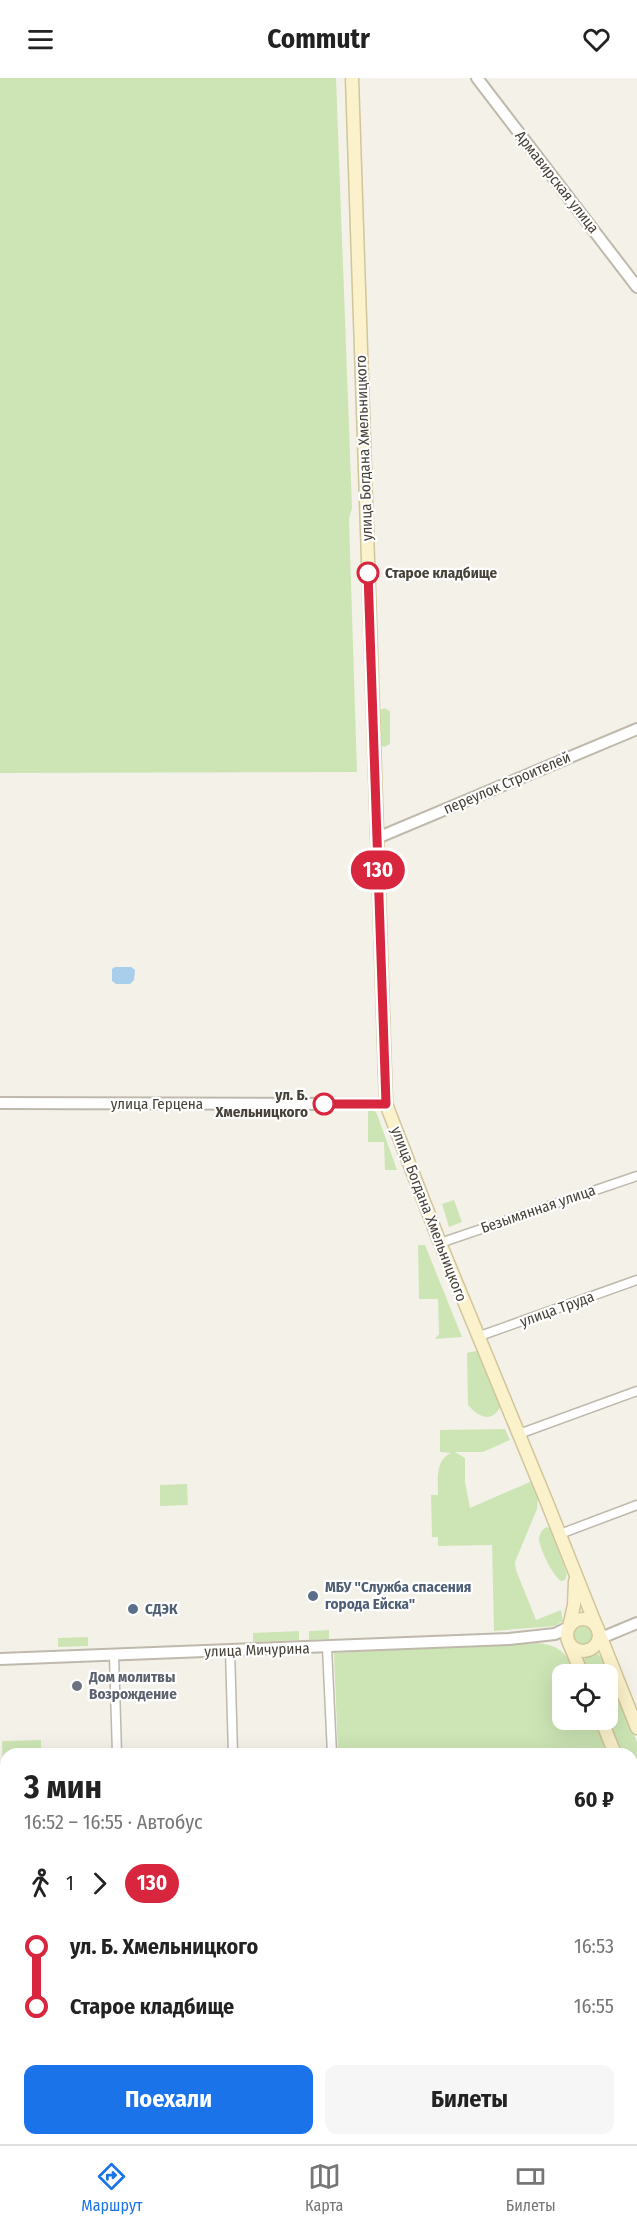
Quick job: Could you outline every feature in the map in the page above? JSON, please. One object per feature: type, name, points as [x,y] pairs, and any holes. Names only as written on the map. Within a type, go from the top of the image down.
[{"type":"main road","name":"улица Богдана Хмельницкого","points":[[352,78],[386,1104],[477,1337],[560,1534],[637,1728]]},
{"type":"main road","name":"улица Богдана Хмельницкого","points":[[569,1627],[574,1605],[575,1574]]},
{"type":"main road","points":[[569,1642],[576,1649],[589,1649],[598,1639],[599,1633],[592,1622],[583,1619],[577,1620],[569,1627],[567,1634],[569,1642],[578,1664]]},
{"type":"main road","points":[[605,1730],[613,1748]]},
{"type":"street","name":"Армавирская улица","points":[[477,78],[637,287]]},
{"type":"street","name":"переулок Строителей","points":[[377,838],[637,729]]},
{"type":"street","name":"улица Герцена","points":[[0,1104],[386,1104]]},
{"type":"street","name":"Безымянная улица","points":[[440,1243],[637,1176]]},
{"type":"street","name":"улица Труда","points":[[477,1337],[637,1280]]},
{"type":"street","points":[[519,1434],[637,1391]]},
{"type":"street","points":[[560,1534],[637,1505]]},
{"type":"street","points":[[599,1633],[637,1623]]},
{"type":"street","name":"улица Мичурина","points":[[0,1659],[513,1639],[555,1634],[569,1627]]},
{"type":"street","name":"улица Мичурина","points":[[513,1639],[569,1642]]},
{"type":"street","points":[[327,1647],[332,1748]]},
{"type":"street","points":[[230,1650],[233,1748]]},
{"type":"street","points":[[114,1655],[117,1748]]},
{"type":"street","points":[[0,1961],[0,1970]]},
{"type":"green space","name":"Старое кладбище","points":[[0,78],[336,78],[352,508],[349,519],[357,772],[0,773]]},
{"type":"green space","points":[[384,708],[390,711],[390,744],[384,747],[379,744],[378,711]]},
{"type":"green space","points":[[368,1110],[374,1110],[377,1114],[397,1170],[385,1170],[384,1142],[368,1142]]},
{"type":"green space","points":[[454,1200],[462,1222],[449,1227],[442,1204]]},
{"type":"green space","points":[[418,1245],[425,1245],[462,1337],[435,1339],[439,1334],[438,1299],[419,1299]]},
{"type":"green space","points":[[480,1350],[502,1404],[495,1414],[486,1417],[468,1405],[467,1353]]},
{"type":"green space","points":[[505,1429],[510,1440],[483,1452],[455,1452],[465,1458],[465,1482],[470,1508],[532,1481],[538,1498],[537,1509],[515,1562],[516,1570],[536,1620],[561,1610],[563,1621],[555,1626],[494,1631],[492,1545],[438,1546],[438,1537],[432,1537],[431,1495],[438,1495],[440,1465],[442,1460],[451,1453],[440,1452],[440,1430]]},
{"type":"green space","points":[[187,1484],[188,1505],[160,1506],[160,1485]]},
{"type":"green space","points":[[546,1527],[550,1528],[567,1574],[565,1580],[561,1581],[554,1574],[542,1550],[539,1538]]},
{"type":"green space","points":[[579,1625],[587,1625],[593,1631],[593,1639],[587,1645],[579,1645],[573,1639],[573,1631]]},
{"type":"green space","points":[[329,1630],[329,1639],[309,1640],[309,1631]]},
{"type":"green space","points":[[299,1631],[299,1640],[253,1642],[253,1633]]},
{"type":"green space","points":[[88,1637],[88,1646],[58,1647],[58,1638]]},
{"type":"green space","points":[[538,1643],[558,1649],[571,1664],[552,1664],[552,1730],[598,1730],[601,1731],[608,1748],[338,1748],[334,1653]]},
{"type":"green space","points":[[589,1653],[597,1653],[606,1664],[584,1664],[583,1661]]},
{"type":"green space","points":[[618,1694],[637,1742],[637,1748],[618,1748],[611,1730],[618,1730]]},
{"type":"green space","points":[[41,1740],[41,1748],[2,1748],[2,1741]]},
{"type":"water","points":[[131,967],[135,970],[134,980],[130,984],[116,984],[112,981],[112,969]]},
{"type":"bus line","name":"130","points":[[324,1104],[386,1104],[368,573]]},
{"type":"place","name":"Старое кладбище","points":[[368,573]]},
{"type":"place","name":"ул. Б. Хмельницкого","points":[[324,1104]]},
{"type":"place","name":"МБУ \"Служба спасения города Ейска\"","points":[[313,1596]]},
{"type":"place","name":"СДЭК","points":[[133,1609]]},
{"type":"place","name":"Дом молитвы Возрождение","points":[[77,1686]]}]
